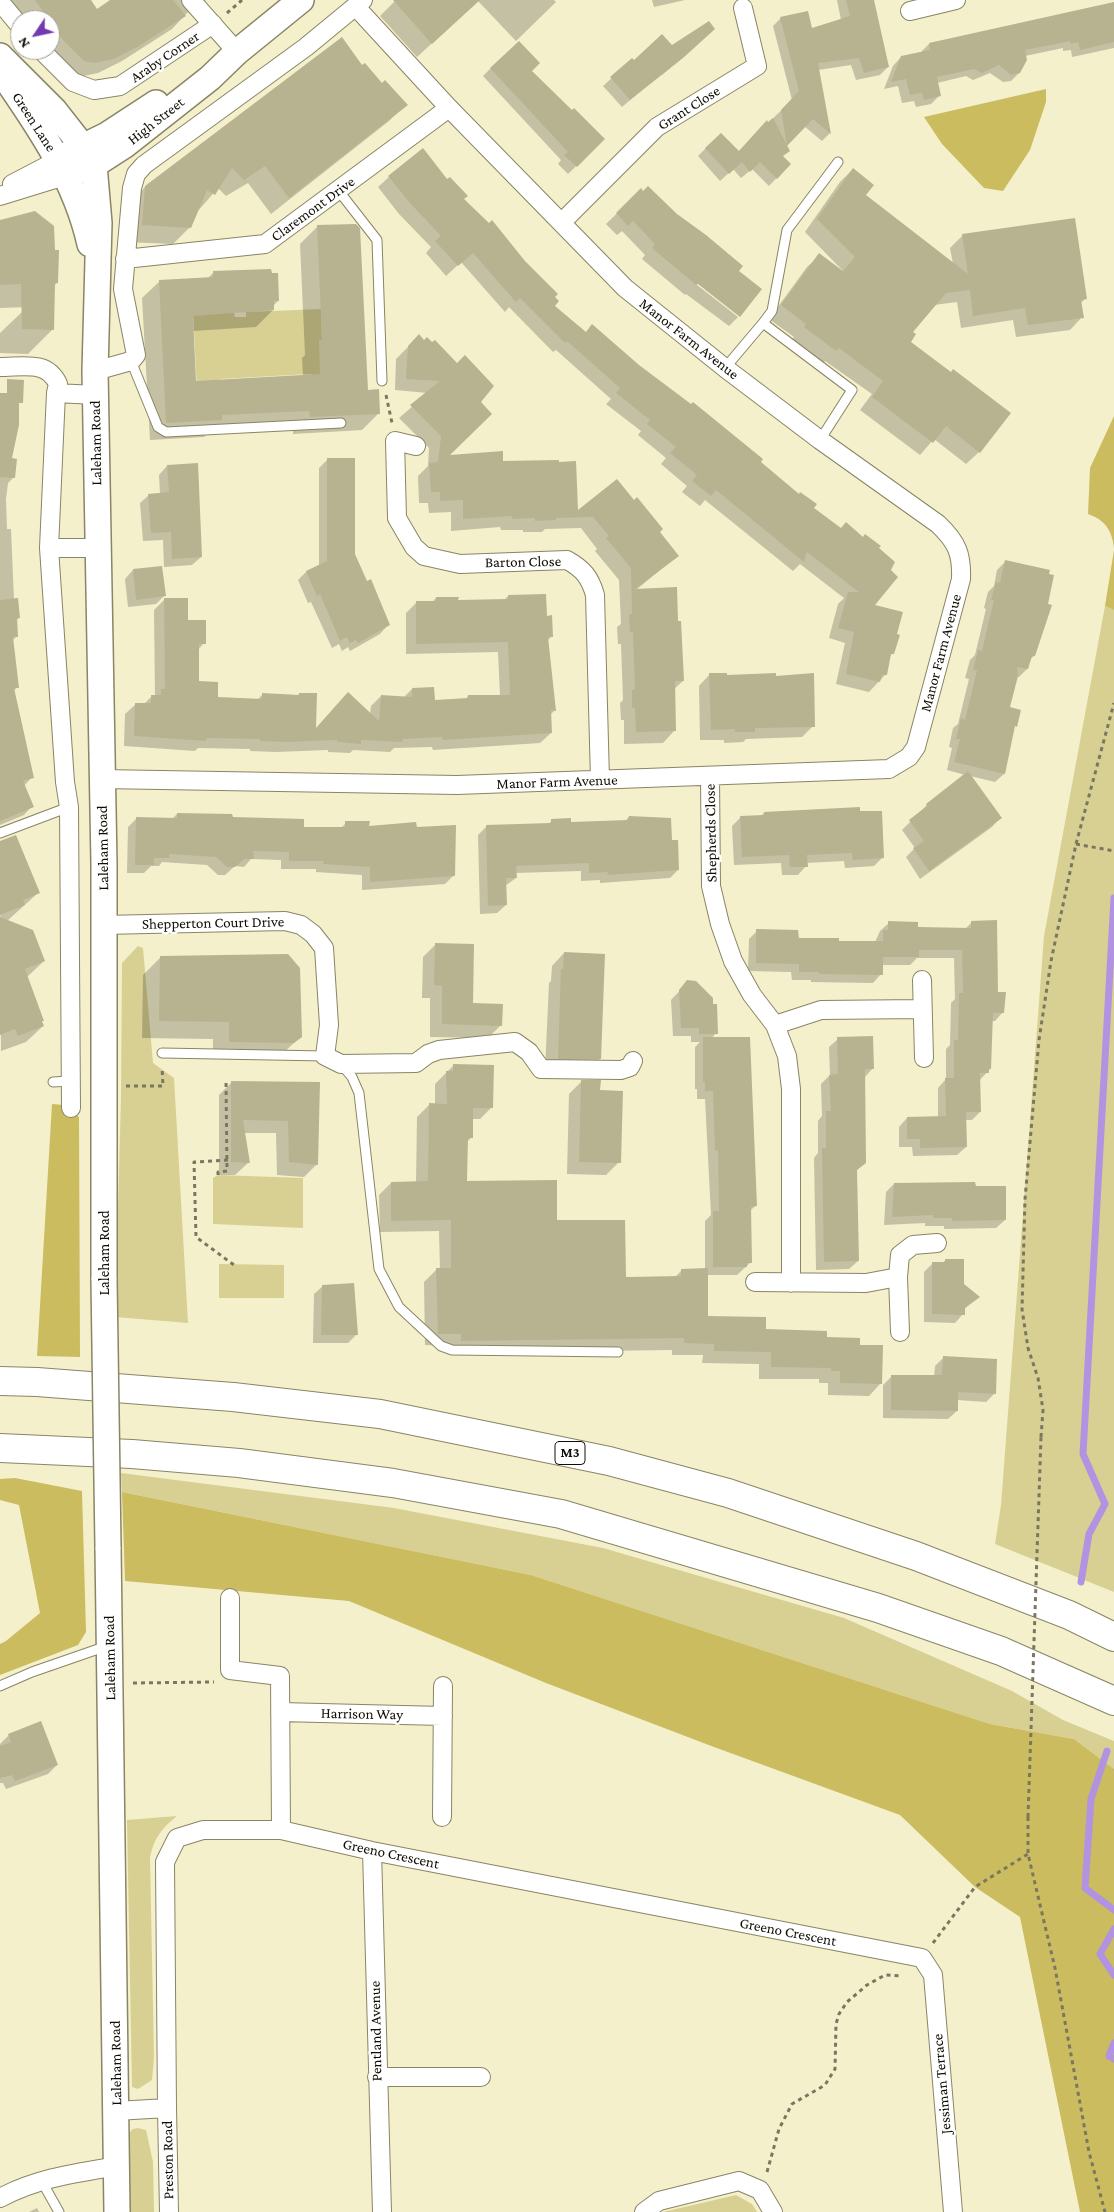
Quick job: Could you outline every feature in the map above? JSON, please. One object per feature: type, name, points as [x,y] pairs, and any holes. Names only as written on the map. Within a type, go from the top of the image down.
[{"type":"highway","name":"M3","points":[[0,1382],[37,1382],[233,1397],[380,1414],[609,1461],[728,1492],[916,1556],[1068,1615],[1114,1637]]},
{"type":"highway","points":[[0,1448],[132,1454],[240,1464],[393,1483],[561,1514],[878,1608],[1001,1651],[1114,1701]]},
{"type":"main road","name":"High Street","points":[[62,168],[88,156],[107,134],[236,52],[301,0]]},
{"type":"main road","name":"Green Lane","points":[[0,56],[54,110],[88,156]]},
{"type":"main road","name":"Green Lane","points":[[0,70],[42,130],[62,168]]},
{"type":"main road","name":"Laleham Road","points":[[88,156],[99,223],[95,396],[104,864],[104,1280],[117,2212]]},
{"type":"main road","name":"Laleham Road","points":[[62,168],[86,228],[96,294]]},
{"type":"street","points":[[191,0],[236,52]]},
{"type":"street","points":[[910,11],[947,1]]},
{"type":"street","points":[[0,2],[10,14]]},
{"type":"street","points":[[95,371],[131,361],[136,354],[123,289],[132,188],[136,174],[144,165],[306,47],[359,4]]},
{"type":"street","name":"Manor Farm Avenue","points":[[101,779],[457,785],[710,777],[889,768],[909,757],[916,747],[961,579],[962,563],[952,536],[820,440],[624,288],[562,222],[449,108],[359,4]]},
{"type":"street","name":"Grant Close","points":[[562,222],[657,127],[758,66],[743,8]]},
{"type":"street","name":"Araby Corner","points":[[51,60],[73,82],[94,90],[120,86],[213,24]]},
{"type":"street","name":"Claremont Drive","points":[[126,259],[265,244],[449,108]]},
{"type":"street","points":[[0,190],[62,168]]},
{"type":"street","points":[[0,196],[62,168]]},
{"type":"street","points":[[0,367],[43,367],[55,377],[58,384],[56,393],[49,548],[65,782],[69,807],[62,1082],[71,1108]]},
{"type":"street","points":[[56,393],[95,396]]},
{"type":"street","points":[[395,441],[416,446]]},
{"type":"street","name":"Barton Close","points":[[395,441],[397,518],[414,547],[424,556],[460,564],[567,560],[580,568],[591,580],[595,595],[600,780]]},
{"type":"street","points":[[49,548],[98,548]]},
{"type":"street","name":"Shepherds Close","points":[[710,777],[711,886],[720,924],[733,961],[752,995],[775,1025],[787,1056],[791,1089],[791,1283]]},
{"type":"street","name":"Shepperton Court Drive","points":[[103,924],[285,921],[301,925],[313,934],[324,948],[333,1060]]},
{"type":"street","points":[[922,980],[921,1009],[924,1058]]},
{"type":"street","points":[[775,1025],[821,1010],[921,1009]]},
{"type":"street","points":[[333,1060],[416,1063],[428,1054],[439,1050],[515,1042],[529,1052],[541,1068],[622,1070],[630,1067],[633,1061]]},
{"type":"street","points":[[900,1332],[898,1277],[900,1255],[913,1245],[937,1243]]},
{"type":"street","points":[[755,1282],[866,1283],[898,1277]]},
{"type":"street","points":[[230,1598],[230,1670],[280,1676],[281,1830]]},
{"type":"street","points":[[442,1818],[443,1686]]},
{"type":"street","name":"Harrison Way","points":[[280,1712],[443,1716]]},
{"type":"street","name":"Greeno Crescent","points":[[167,2108],[165,1862],[177,1838],[203,1830],[281,1830],[372,1851],[922,1958]]},
{"type":"street","name":"Pentland Avenue","points":[[372,1851],[382,2212]]},
{"type":"street","name":"Jessiman Terrace","points":[[922,1958],[933,1975],[953,2212]]},
{"type":"street","points":[[377,2077],[481,2077]]},
{"type":"street","points":[[116,2111],[167,2108]]},
{"type":"street","name":"Preston Road","points":[[167,2108],[169,2212]]},
{"type":"street","points":[[0,2198],[19,2187],[41,2180],[117,2166]]},
{"type":"street","points":[[644,2212],[659,2201],[739,2181],[760,2190],[773,2212]]},
{"type":"lane","points":[[725,368],[772,311],[787,230],[838,162]]},
{"type":"lane","points":[[338,190],[377,240],[382,381]]},
{"type":"lane","points":[[763,323],[852,390],[820,440]]},
{"type":"lane","points":[[131,361],[158,427],[166,432],[341,422]]},
{"type":"lane","points":[[0,834],[69,807]]},
{"type":"lane","points":[[162,1052],[333,1060],[352,1077],[358,1093],[379,1268],[400,1307],[441,1346],[452,1350],[618,1352]]},
{"type":"lane","points":[[0,1686],[32,1672],[110,1645]]},
{"type":"lane","points":[[41,2180],[59,2212]]},
{"type":"path","points":[[382,381],[395,441]]},
{"type":"path","points":[[1106,2212],[1089,2152],[1055,1968],[1028,1854],[1043,1410],[1038,1378],[1028,1348],[1022,1309],[1025,1198],[1039,1040],[1051,960],[1076,844],[1114,703]]},
{"type":"path","points":[[1076,844],[1114,851]]},
{"type":"path","points":[[218,1175],[218,1172],[227,1171],[228,1160],[226,1081]]},
{"type":"path","points":[[122,1086],[163,1086]]},
{"type":"path","points":[[228,1160],[194,1162],[196,1237],[234,1265]]},
{"type":"path","points":[[110,1684],[216,1682],[230,1670]]},
{"type":"path","points":[[760,2190],[770,2165],[779,2129],[792,2104],[825,2085],[835,2069],[836,2024],[839,2014],[847,2002],[867,1985],[884,1975],[910,1977],[975,1887],[1028,1854]]},
{"type":"shaded area","points":[[1046,89],[1046,102],[1030,150],[1003,191],[984,188],[942,144],[924,117]]},
{"type":"shaded area","points":[[193,309],[234,313],[235,317],[246,317],[246,312],[321,309],[322,340],[319,340],[324,380],[310,374],[220,379],[220,386],[197,391]]},
{"type":"shaded area","points":[[1114,416],[1114,548],[1107,526],[1099,519],[1088,514],[1090,468]]},
{"type":"shaded area","points":[[1114,550],[1114,610],[1105,606]]},
{"type":"shaded area","points":[[1105,606],[1114,610],[1114,1592],[995,1544],[1001,1505],[1044,936]]},
{"type":"shaded area","points":[[138,946],[143,948],[153,1063],[174,1078],[188,1323],[115,1317],[121,1097],[122,963]]},
{"type":"shaded area","points":[[52,1104],[64,1105],[79,1117],[80,1357],[37,1356]]},
{"type":"shaded area","points":[[218,1175],[303,1178],[303,1228],[213,1224],[213,1178]]},
{"type":"shaded area","points":[[219,1264],[284,1265],[284,1298],[219,1298]]},
{"type":"shaded area","points":[[121,1473],[394,1508],[603,1548],[844,1618],[1012,1691],[1063,1720],[1114,1741],[1114,1769],[1074,1739],[990,1724],[531,1575],[122,1492]]},
{"type":"shaded area","points":[[15,1478],[82,1491],[86,1632],[78,1645],[0,1675],[0,1644],[40,1613],[19,1505],[0,1500],[0,1479]]},
{"type":"shaded area","points":[[122,1492],[531,1575],[990,1724],[1074,1739],[1114,1769],[1114,2212],[1080,2212],[1020,1917],[975,1887],[900,1815],[546,1683],[349,1601],[125,1581]]},
{"type":"shaded area","points":[[177,1816],[159,1834],[150,1857],[154,2057],[152,2080],[138,2089],[132,2087],[127,1820]]},
{"type":"shaded area","points":[[133,2129],[146,2130],[153,2162],[154,2212],[131,2212],[128,2198],[127,2135]]},
{"type":"shaded area","points":[[736,2195],[752,2204],[757,2212],[663,2212]]},
{"type":"building","points":[[35,0],[91,0],[97,9],[110,0],[173,0],[186,16],[139,46],[114,59],[94,63],[84,61],[60,36],[60,10],[42,10]]},
{"type":"building","points":[[393,0],[480,0],[432,44]]},
{"type":"building","points":[[846,0],[874,0],[889,67],[864,73],[859,58],[818,63],[831,134],[813,119],[787,146],[781,110],[799,91],[780,17],[808,11],[812,28],[850,16]]},
{"type":"building","points":[[1114,2],[1114,42],[1080,50],[1078,42],[1071,44],[1070,41],[1025,50],[1027,60],[1020,73],[1011,75],[999,65],[982,73],[974,69],[937,77],[941,96],[924,100],[922,93],[910,95],[906,79],[891,82],[901,56],[930,50],[929,43]]},
{"type":"building","points":[[709,21],[715,29],[683,58],[630,100],[610,77],[632,58],[634,60],[662,34],[672,45]]},
{"type":"building","points":[[342,37],[362,65],[365,63],[382,83],[385,80],[408,105],[289,198],[265,166],[244,180],[232,168],[215,195],[207,190],[191,228],[142,225],[145,186]]},
{"type":"building","points":[[519,41],[540,63],[532,71],[572,110],[574,108],[605,139],[577,167],[564,155],[568,152],[490,68]]},
{"type":"building","points":[[773,118],[790,151],[783,156],[791,164],[777,179],[760,162],[750,172],[742,162],[729,174],[705,148],[721,133],[739,151],[767,120],[768,122]]},
{"type":"building","points":[[423,148],[447,179],[450,177],[468,196],[464,199],[489,223],[492,220],[525,261],[558,294],[555,297],[559,301],[555,306],[586,332],[592,324],[639,365],[691,404],[693,402],[763,459],[761,462],[799,494],[800,492],[817,504],[814,508],[841,528],[846,522],[863,537],[865,534],[881,546],[879,548],[895,562],[891,570],[898,577],[875,605],[903,612],[897,634],[900,635],[894,654],[891,654],[887,675],[882,675],[880,682],[846,674],[854,632],[838,628],[848,592],[859,592],[807,552],[804,562],[716,490],[711,496],[692,481],[697,475],[670,453],[676,447],[647,424],[650,420],[616,393],[620,388],[567,341],[565,343],[520,298],[516,302],[473,253],[458,266],[435,241],[441,236],[388,176]]},
{"type":"building","points":[[853,168],[874,185],[866,195],[968,274],[962,234],[1075,218],[1087,299],[1081,300],[1084,318],[1028,325],[1025,308],[973,316],[970,290],[946,293],[913,332],[916,334],[911,342],[951,372],[953,369],[1011,413],[980,453],[946,426],[933,443],[872,397],[883,381],[839,348],[836,351],[804,327],[806,324],[781,305],[819,253],[843,271],[855,257],[817,219]]},
{"type":"building","points":[[648,186],[677,214],[743,266],[739,271],[762,289],[740,317],[698,284],[696,285],[652,248],[655,244],[633,221],[628,226],[616,213],[641,188],[643,191]]},
{"type":"building","points":[[35,211],[54,226],[55,250],[59,250],[58,283],[55,283],[54,330],[22,329],[21,284],[0,285],[0,220]]},
{"type":"building","points":[[356,224],[360,228],[368,390],[379,389],[380,414],[310,417],[309,411],[222,415],[222,420],[166,423],[159,280],[213,277],[213,271],[271,269],[272,273],[278,273],[279,301],[274,301],[274,310],[193,316],[196,381],[320,374],[319,340],[322,340],[317,225]]},
{"type":"building","points":[[419,334],[424,340],[427,337],[432,342],[435,340],[457,363],[465,355],[494,386],[481,402],[492,414],[450,455],[503,451],[503,461],[576,461],[578,510],[617,479],[634,500],[637,497],[663,529],[660,532],[679,556],[635,589],[677,587],[678,621],[681,621],[684,681],[675,681],[676,731],[636,732],[635,708],[632,708],[632,690],[635,690],[633,632],[630,632],[629,614],[632,614],[631,568],[606,538],[609,536],[593,517],[556,518],[556,520],[535,521],[535,518],[512,519],[512,516],[463,519],[463,500],[440,501],[440,492],[431,492],[429,463],[438,462],[441,436],[410,405],[440,381],[406,379],[408,346]]},
{"type":"building","points":[[7,379],[24,380],[23,403],[19,403],[19,425],[12,458],[17,459],[15,478],[0,477],[0,393],[7,393]]},
{"type":"building","points":[[327,458],[355,458],[355,554],[367,581],[371,579],[390,625],[358,643],[356,640],[350,643],[347,637],[340,641],[320,594],[317,596],[306,571],[327,561]]},
{"type":"building","points":[[198,463],[202,557],[172,559],[171,532],[151,533],[148,494],[169,492],[167,465]]},
{"type":"building","points":[[1005,560],[1050,570],[1049,574],[1054,575],[1048,604],[1052,605],[1035,656],[1032,656],[1028,669],[1017,667],[1018,676],[1010,707],[1021,710],[1017,727],[1015,726],[1005,774],[954,762],[960,739],[956,739],[961,718],[965,720],[977,670],[973,670],[978,650],[982,651],[994,600],[991,600],[996,582],[1000,583]]},
{"type":"building","points":[[162,566],[166,596],[136,600],[133,569]]},
{"type":"building","points":[[546,594],[547,616],[552,615],[553,637],[548,637],[556,711],[551,710],[552,733],[443,740],[442,737],[403,739],[402,742],[361,740],[361,744],[337,742],[337,740],[287,742],[260,741],[260,739],[207,738],[206,741],[134,736],[135,703],[151,703],[151,695],[161,695],[161,689],[165,689],[164,598],[188,598],[188,620],[206,620],[206,644],[199,644],[199,681],[218,682],[218,697],[262,699],[262,693],[299,695],[299,693],[317,693],[316,728],[348,692],[379,721],[381,695],[412,697],[412,688],[434,687],[435,700],[468,698],[468,695],[510,695],[508,642],[416,644],[416,601],[436,601],[436,597],[459,597],[458,600],[508,599],[508,595]]},
{"type":"building","points":[[18,598],[20,618],[17,618],[18,637],[13,637],[19,688],[14,688],[34,778],[23,781],[34,807],[0,821],[0,600]]},
{"type":"building","points":[[709,673],[727,673],[727,675],[776,673],[776,676],[814,673],[815,727],[755,728],[755,732],[735,732],[735,729],[711,730]]},
{"type":"building","points":[[968,771],[1002,818],[929,871],[913,848],[924,841],[909,820]]},
{"type":"building","points":[[860,807],[860,811],[882,811],[884,858],[853,860],[852,853],[807,855],[808,867],[790,867],[789,855],[742,857],[740,816],[764,815],[764,812]]},
{"type":"building","points":[[177,813],[232,814],[233,817],[304,819],[304,827],[345,827],[345,821],[370,821],[369,826],[416,822],[417,827],[456,825],[455,876],[370,882],[370,867],[323,864],[324,861],[289,861],[289,852],[253,851],[254,859],[244,859],[235,867],[227,867],[216,857],[169,854],[169,858],[154,858],[154,865],[135,865],[136,817],[177,818]]},
{"type":"building","points":[[629,816],[671,818],[672,840],[678,840],[679,870],[607,875],[608,872],[589,873],[589,863],[516,866],[517,878],[506,878],[507,905],[488,906],[486,825],[551,823],[551,819],[571,818],[571,822],[628,820]]},
{"type":"building","points":[[16,835],[40,893],[23,900],[25,905],[0,915],[0,841]]},
{"type":"building","points":[[0,917],[33,930],[45,961],[25,969],[44,1021],[42,1021],[44,1026],[18,1036],[15,1029],[0,1035]]},
{"type":"building","points":[[997,920],[998,992],[1006,992],[1004,1013],[993,1013],[991,1069],[989,1069],[989,1073],[980,1073],[981,1112],[966,1112],[967,1147],[920,1148],[920,1139],[907,1139],[907,1117],[946,1116],[945,1078],[954,1078],[954,1040],[958,1040],[959,993],[963,993],[962,950],[919,950],[919,957],[883,957],[883,975],[819,974],[819,972],[799,972],[799,964],[756,963],[756,929],[798,930],[799,938],[839,938],[839,941],[883,941],[883,930],[888,930],[888,921],[918,922],[918,927],[971,928],[971,921]]},
{"type":"building","points":[[435,943],[474,944],[473,1003],[503,1004],[502,1026],[442,1024],[442,986],[434,985]]},
{"type":"building","points":[[564,952],[605,954],[601,1059],[558,1059],[561,969],[563,969]]},
{"type":"building","points":[[288,954],[300,968],[302,1037],[294,1043],[229,1042],[229,1022],[159,1021],[160,956]]},
{"type":"building","points":[[687,980],[696,981],[713,998],[713,1004],[717,1004],[718,1034],[699,1034],[699,1028],[681,1028],[679,990]]},
{"type":"building","points":[[873,1036],[874,1069],[865,1069],[866,1163],[857,1170],[859,1261],[824,1262],[822,1148],[826,1148],[826,1111],[831,1111],[829,1075],[838,1074],[837,1037]]},
{"type":"building","points":[[703,1037],[750,1037],[757,1206],[751,1207],[752,1263],[747,1263],[747,1267],[713,1267],[713,1211],[719,1211],[718,1150],[715,1151],[713,1091],[705,1091],[705,1081],[703,1082]]},
{"type":"building","points":[[453,1064],[494,1065],[493,1108],[473,1108],[473,1138],[468,1138],[467,1181],[557,1180],[557,1220],[625,1220],[626,1277],[681,1276],[681,1269],[708,1268],[708,1316],[766,1317],[766,1329],[827,1331],[827,1337],[860,1338],[860,1345],[883,1345],[882,1384],[840,1383],[840,1371],[831,1371],[831,1368],[771,1367],[771,1352],[714,1351],[714,1344],[684,1343],[684,1338],[461,1341],[461,1334],[438,1334],[436,1268],[451,1268],[451,1220],[391,1221],[391,1182],[428,1181],[429,1103],[447,1104],[446,1071],[453,1071]]},
{"type":"building","points":[[581,1080],[601,1080],[600,1090],[623,1091],[621,1163],[579,1162]]},
{"type":"building","points":[[231,1081],[320,1082],[318,1165],[289,1162],[288,1121],[243,1120],[250,1163],[231,1162]]},
{"type":"building","points":[[975,1182],[976,1186],[1006,1186],[1006,1220],[952,1221],[952,1218],[933,1218],[933,1215],[892,1217],[894,1183]]},
{"type":"building","points":[[945,1259],[964,1259],[964,1284],[980,1297],[965,1308],[965,1315],[932,1314],[932,1262],[945,1262]]},
{"type":"building","points":[[354,1283],[358,1335],[321,1335],[322,1285]]},
{"type":"building","points":[[943,1356],[997,1359],[996,1394],[958,1392],[958,1411],[891,1410],[891,1375],[942,1375]]},
{"type":"building","points":[[41,1721],[58,1765],[15,1781],[12,1775],[0,1778],[0,1746],[11,1742],[8,1734]]},
{"type":"waterway","points":[[1081,1582],[1089,1534],[1105,1504],[1083,1454],[1114,898]]},
{"type":"waterway","points":[[1107,1751],[1091,1799],[1085,1888],[1114,1910]]},
{"type":"waterway","points":[[1114,1929],[1100,1954],[1114,1975]]},
{"type":"waterway","points":[[1114,2043],[1109,2056],[1114,2059]]}]
